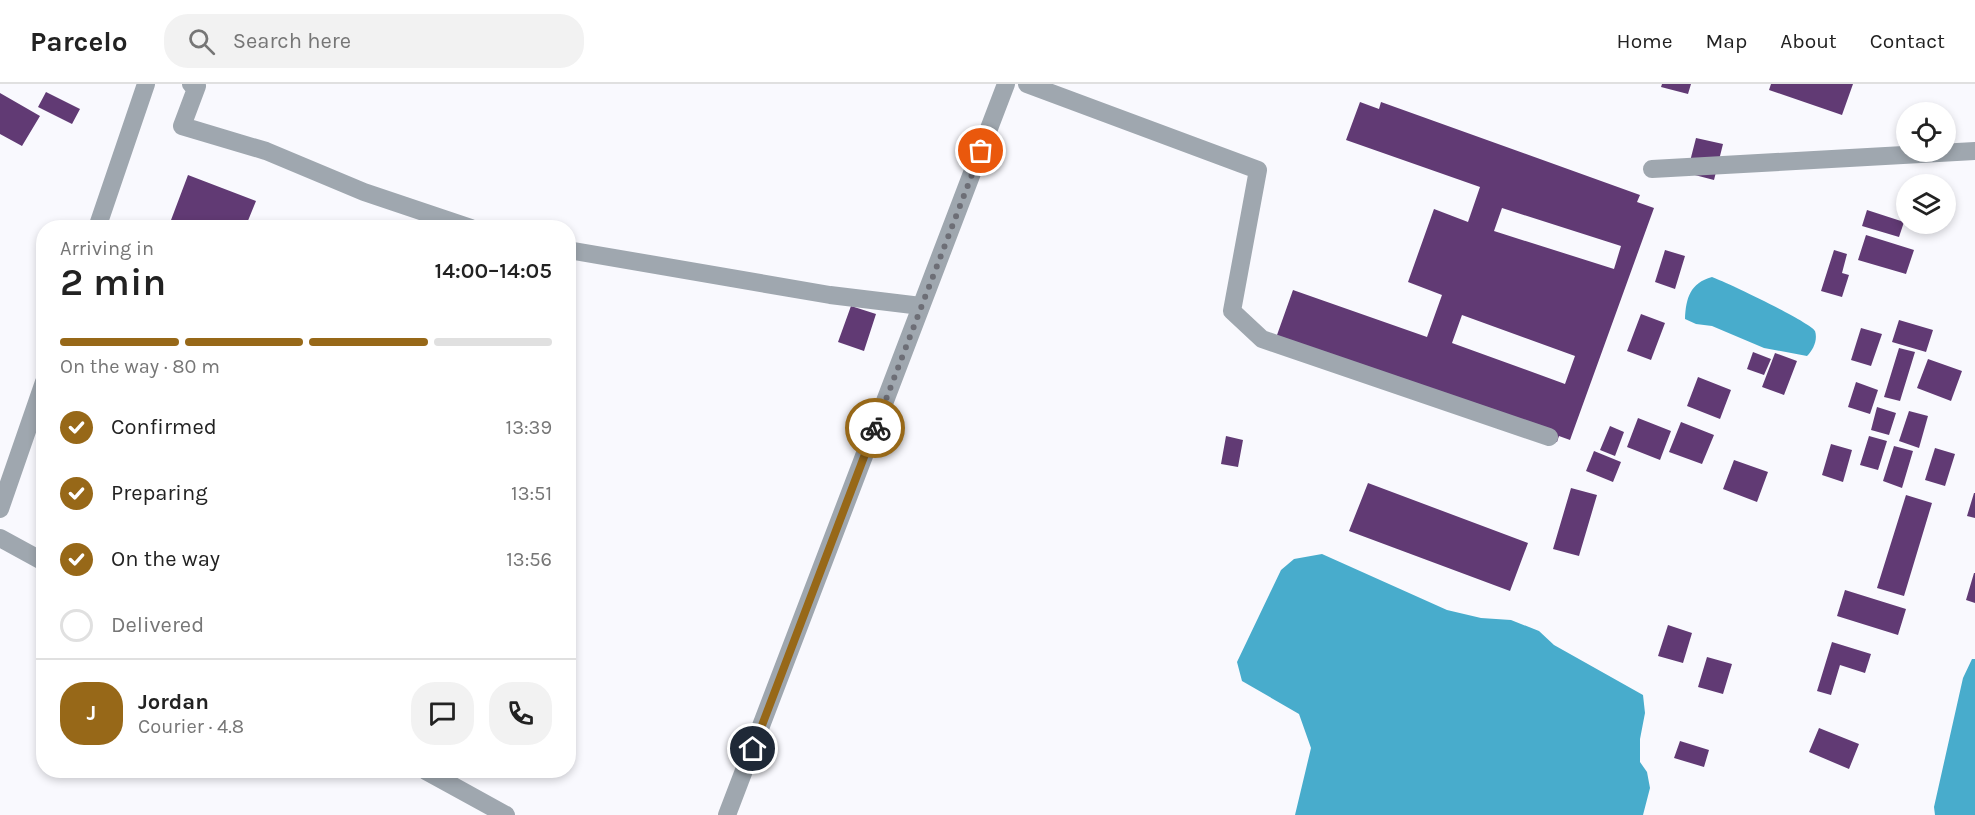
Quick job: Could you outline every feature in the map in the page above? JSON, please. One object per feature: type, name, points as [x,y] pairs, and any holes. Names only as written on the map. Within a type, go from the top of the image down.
[{"type":"street","points":[[100,220],[146,84]]},
{"type":"street","points":[[191,84],[197,86],[182,126],[266,151],[364,192],[447,220]]},
{"type":"street","points":[[728,815],[1006,84]]},
{"type":"street","points":[[1027,84],[1257,170],[1232,312],[1262,339],[1549,437]]},
{"type":"street","points":[[1652,169],[1975,152]]},
{"type":"street","points":[[576,251],[807,291],[921,306]]},
{"type":"street","points":[[0,509],[36,405]]},
{"type":"street","points":[[0,538],[36,558]]},
{"type":"street","points":[[439,778],[506,815]]},
{"type":"water","points":[[1712,277],[1768,303],[1810,327],[1815,331],[1816,338],[1809,354],[1807,356],[1764,348],[1712,326],[1696,324],[1685,319],[1688,298],[1694,287]]},
{"type":"water","points":[[1322,554],[1447,610],[1481,618],[1511,620],[1539,631],[1554,645],[1643,695],[1645,713],[1640,739],[1640,762],[1647,772],[1650,788],[1643,815],[1295,815],[1311,748],[1299,714],[1242,681],[1237,662],[1281,570],[1294,559]]},
{"type":"water","points":[[1972,659],[1975,659],[1975,815],[1935,815],[1934,807],[1963,678]]},
{"type":"building","points":[[1662,84],[1691,84],[1688,94],[1661,87]]},
{"type":"building","points":[[1771,84],[1853,84],[1842,115],[1769,90]]},
{"type":"building","points":[[46,92],[80,109],[72,124],[38,107]]},
{"type":"building","points":[[0,93],[40,116],[22,146],[0,134]]},
{"type":"building","points":[[1360,102],[1379,109],[1381,102],[1640,195],[1637,202],[1654,208],[1570,440],[1559,436],[1557,442],[1297,349],[1277,335],[1293,290],[1427,337],[1442,295],[1408,282],[1434,209],[1468,222],[1480,187],[1346,140]],"holes":[[[1502,208],[1621,246],[1614,269],[1494,231]],[[1462,315],[1575,356],[1565,384],[1452,343]]]},
{"type":"building","points":[[1696,138],[1723,144],[1714,180],[1687,173]]},
{"type":"building","points":[[188,175],[256,201],[248,220],[171,220]]},
{"type":"building","points":[[1867,210],[1896,219],[1896,234],[1900,234],[1899,237],[1862,226]]},
{"type":"building","points":[[1866,235],[1914,250],[1906,274],[1858,260]]},
{"type":"building","points":[[1665,250],[1685,256],[1675,289],[1655,282]]},
{"type":"building","points":[[1834,250],[1847,254],[1842,273],[1849,275],[1842,297],[1821,291]]},
{"type":"building","points":[[851,306],[876,314],[864,351],[838,342]]},
{"type":"building","points":[[1641,314],[1665,323],[1651,360],[1627,351]]},
{"type":"building","points":[[1899,320],[1933,330],[1926,352],[1892,342]]},
{"type":"building","points":[[1861,328],[1882,334],[1871,366],[1851,360]]},
{"type":"building","points":[[1899,348],[1915,352],[1900,401],[1884,397]]},
{"type":"building","points":[[1753,352],[1771,359],[1764,375],[1747,369]]},
{"type":"building","points":[[1775,353],[1797,361],[1784,395],[1762,387]]},
{"type":"building","points":[[1928,359],[1962,371],[1951,401],[1917,388]]},
{"type":"building","points":[[1698,377],[1731,390],[1720,419],[1687,406]]},
{"type":"building","points":[[1856,382],[1878,390],[1870,414],[1848,407]]},
{"type":"building","points":[[1877,407],[1896,413],[1889,435],[1871,430]]},
{"type":"building","points":[[1909,411],[1928,416],[1919,448],[1899,441]]},
{"type":"building","points":[[1638,418],[1671,431],[1660,460],[1627,447]]},
{"type":"building","points":[[1681,422],[1714,435],[1702,464],[1669,452]]},
{"type":"building","points":[[1610,426],[1624,432],[1615,456],[1600,450]]},
{"type":"building","points":[[1226,436],[1243,440],[1238,467],[1221,464]]},
{"type":"building","points":[[1869,436],[1887,441],[1878,470],[1860,465]]},
{"type":"building","points":[[1831,444],[1852,450],[1843,482],[1822,475]]},
{"type":"building","points":[[1894,446],[1913,451],[1902,488],[1883,481]]},
{"type":"building","points":[[1935,448],[1955,454],[1945,486],[1925,480]]},
{"type":"building","points":[[1594,451],[1621,462],[1613,482],[1586,471]]},
{"type":"building","points":[[1734,460],[1768,472],[1757,502],[1723,489]]},
{"type":"building","points":[[1368,483],[1528,543],[1510,591],[1349,531]]},
{"type":"building","points":[[1571,488],[1597,495],[1579,556],[1553,549]]},
{"type":"building","points":[[1975,493],[1975,518],[1967,516]]},
{"type":"building","points":[[1906,495],[1932,503],[1904,596],[1877,588]]},
{"type":"building","points":[[1975,573],[1975,603],[1966,600]]},
{"type":"building","points":[[1845,590],[1906,609],[1898,635],[1837,616]]},
{"type":"building","points":[[1668,625],[1692,633],[1683,663],[1658,656]]},
{"type":"building","points":[[1832,642],[1871,654],[1865,673],[1840,665],[1831,695],[1817,691]]},
{"type":"building","points":[[1707,657],[1732,664],[1723,694],[1698,687]]},
{"type":"building","points":[[1819,728],[1859,744],[1849,769],[1809,752]]},
{"type":"building","points":[[1680,741],[1709,750],[1704,767],[1674,758]]},
{"type":"way so far","points":[[875,428],[981,151]]},
{"type":"route","points":[[753,749],[875,428]]}]
